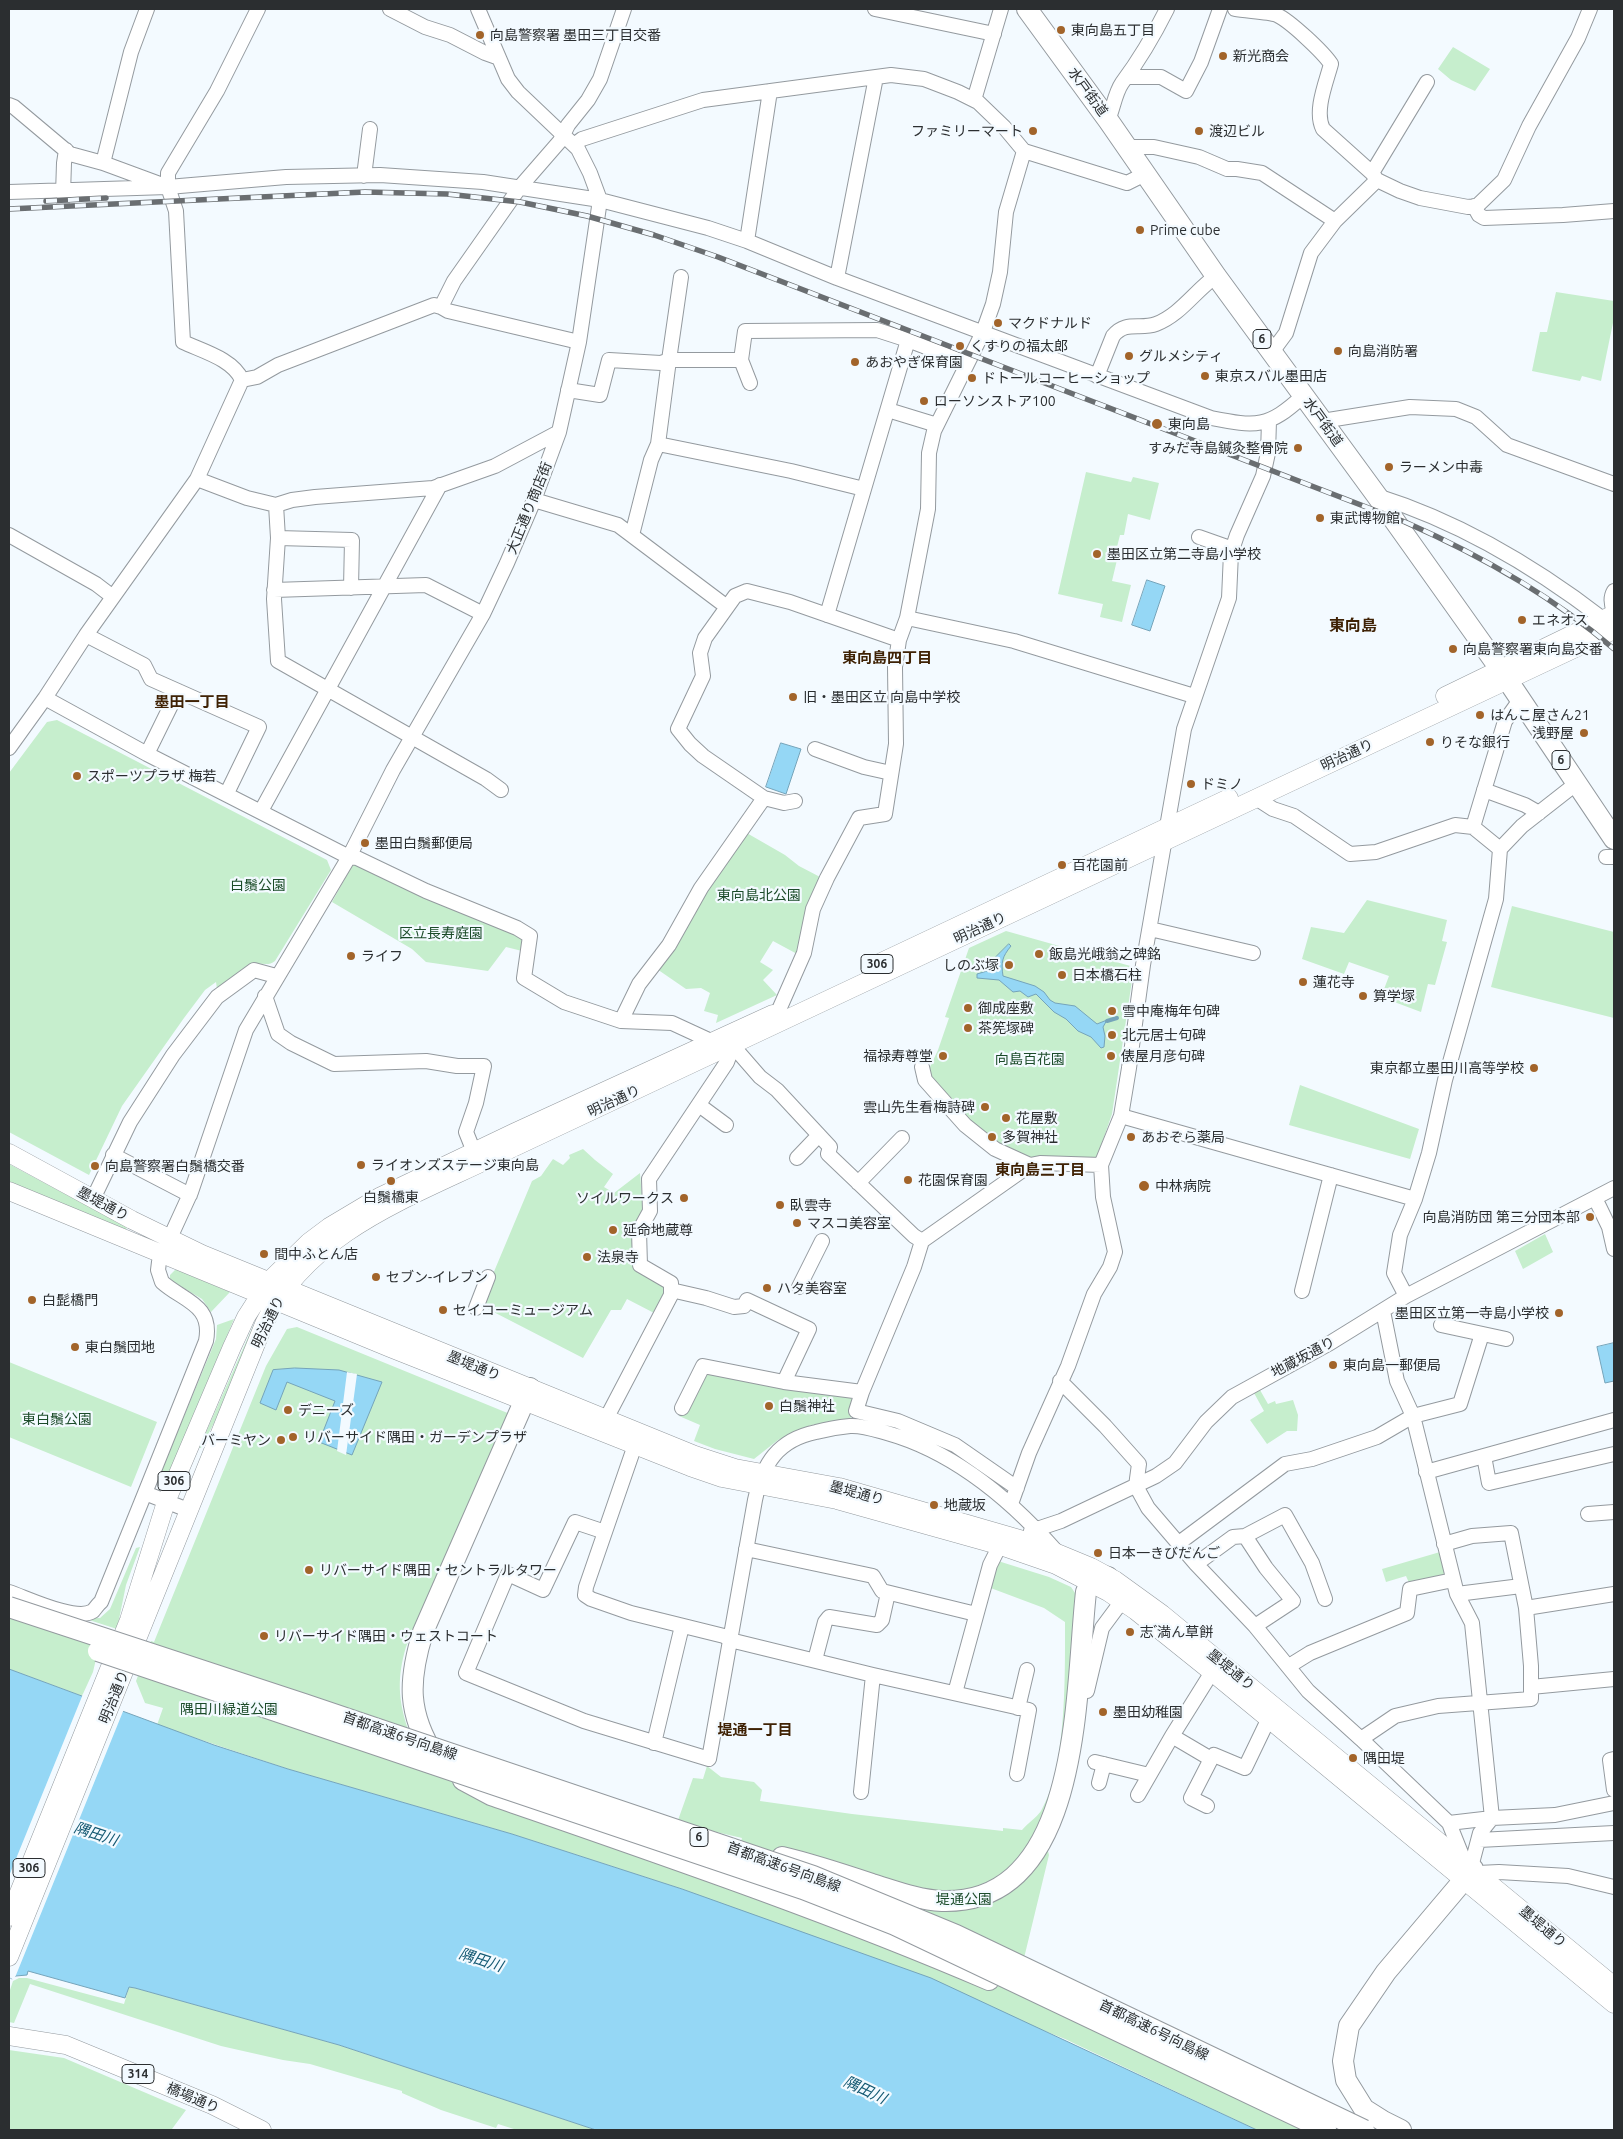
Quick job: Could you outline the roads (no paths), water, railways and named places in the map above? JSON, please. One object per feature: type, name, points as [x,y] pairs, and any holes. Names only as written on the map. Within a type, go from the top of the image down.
[{"type":"highway","name":"水戸街道","points":[[1026,9],[1127,146],[1216,276],[1377,496],[1503,675],[1577,784],[1611,851]]},
{"type":"highway","points":[[527,1395],[423,1632],[416,1654],[413,1672],[413,1707],[418,1725],[436,1757],[461,1779],[490,1794],[914,1947],[1070,2016],[1100,2022]]},
{"type":"highway","points":[[695,1836],[800,1861],[923,1899],[959,1901],[978,1897],[1009,1882],[1022,1870],[1043,1839],[1068,1763],[1084,1604],[1099,1579]]},
{"type":"highway","name":"首都高速6号向島線","points":[[9,1607],[813,1876],[956,1935],[1364,2130]]},
{"type":"highway","name":"首都高速6号向島線","points":[[9,1621],[803,1888],[895,1925],[1326,2130]]},
{"type":"highway","points":[[1401,2130],[1382,2121],[1364,2109],[1354,2094],[1346,2080],[1344,2071],[1344,2044],[1349,2026],[1361,2006],[1386,1972],[1467,1874]]},
{"type":"highway","points":[[1293,2114],[1320,2130]]},
{"type":"main road","name":"明治通り","points":[[9,1917],[188,1510],[264,1324],[281,1295],[310,1261],[336,1238],[371,1216],[733,1046],[1166,834],[1256,798],[1612,622]]},
{"type":"main road","name":"明治通り","points":[[9,1957],[114,1678],[129,1620],[166,1502],[207,1401],[239,1332],[264,1288],[310,1242],[347,1215],[381,1196],[711,1041],[1166,834],[1503,675]]},
{"type":"main road","name":"墨堤通り","points":[[9,1153],[264,1288]]},
{"type":"main road","name":"墨堤通り","points":[[9,1191],[161,1255],[264,1288],[527,1395],[635,1445],[722,1478],[760,1479],[839,1487],[1002,1540],[1056,1551],[1099,1579],[1162,1614],[1467,1874],[1614,2004]]},
{"type":"main road","name":"墨堤通り","points":[[527,1395],[606,1419],[760,1479]]},
{"type":"main road","name":"墨堤通り","points":[[1002,1540],[1052,1564],[1099,1579],[1122,1601],[1269,1718],[1467,1874],[1614,1986]]},
{"type":"main road","name":"橋場通り","points":[[9,2036],[66,2044],[212,2106],[262,2130]]},
{"type":"street","points":[[103,163],[131,52],[147,9]]},
{"type":"street","points":[[9,748],[46,698],[86,634],[197,479],[242,380],[239,373],[222,360],[183,342],[176,211],[168,186],[168,173],[217,91],[258,9]]},
{"type":"street","points":[[390,9],[425,27],[450,35],[499,58]]},
{"type":"street","name":"大正通り商店街","points":[[161,1255],[190,1195],[246,1030],[276,976],[349,857],[412,737],[483,614],[534,500],[559,432],[579,342],[600,200],[590,173],[578,149],[518,92],[508,79],[478,9]]},
{"type":"street","points":[[441,307],[454,281],[520,187],[560,141],[568,125],[588,100],[600,79],[624,9]]},
{"type":"street","points":[[875,9],[994,34]]},
{"type":"street","points":[[974,100],[1001,9]]},
{"type":"street","points":[[1108,120],[1122,84],[1129,77],[1149,45],[1167,9]]},
{"type":"street","points":[[1129,77],[1161,77],[1186,91],[1201,62],[1220,9]]},
{"type":"street","points":[[1235,9],[1276,15],[1316,46],[1327,58],[1331,64],[1320,109],[1321,125],[1323,129],[1375,176],[1400,192],[1420,198],[1468,207],[1474,206],[1504,180],[1529,126],[1578,38],[1590,9]]},
{"type":"street","points":[[574,145],[591,136],[702,100],[891,75],[924,79],[974,100],[1004,127],[1024,152],[1127,183],[1145,174]]},
{"type":"street","points":[[837,278],[876,77]]},
{"type":"street","points":[[1272,352],[1286,333],[1311,253],[1335,221],[1375,176],[1427,82]]},
{"type":"street","points":[[747,241],[770,91]]},
{"type":"street","points":[[9,105],[14,107],[70,154],[103,163],[168,186]]},
{"type":"street","points":[[364,176],[370,129]]},
{"type":"street","points":[[1127,146],[1154,147],[1199,157],[1227,169],[1262,173],[1335,221]]},
{"type":"street","points":[[63,193],[66,150]]},
{"type":"street","points":[[778,1012],[804,953],[813,909],[859,818],[884,814],[896,744],[896,667],[899,640],[907,618],[928,509],[929,453],[934,431],[983,332],[998,287],[1006,212],[1024,152]]},
{"type":"street","points":[[9,192],[63,193],[286,177],[364,176],[450,178],[520,187],[600,200],[665,216],[747,241],[837,278],[1211,418],[1258,424],[1269,421],[1303,396]]},
{"type":"street","points":[[1474,206],[1479,215],[1484,218],[1614,211]]},
{"type":"street","points":[[1097,376],[1116,332],[1130,325],[1150,326],[1158,323],[1173,314],[1216,276]]},
{"type":"street","points":[[632,535],[651,460],[658,444],[681,277]]},
{"type":"street","points":[[242,380],[257,377],[278,365],[434,305],[448,311],[579,342]]},
{"type":"street","points":[[750,383],[741,360],[745,331],[877,330],[967,363]]},
{"type":"street","points":[[827,615],[908,340]]},
{"type":"street","points":[[568,390],[600,395],[609,360],[661,363],[669,360],[741,360]]},
{"type":"street","points":[[1322,421],[1368,415],[1396,408],[1456,410],[1476,417],[1507,445],[1614,484]]},
{"type":"street","points":[[888,410],[937,425]]},
{"type":"street","points":[[1011,1504],[1029,1453],[1068,1366],[1094,1294],[1110,1266],[1115,1252],[1103,1197],[1101,1165],[1121,1116],[1184,729],[1229,598],[1233,549],[1237,535],[1263,476],[1268,453],[1269,421]]},
{"type":"street","points":[[197,479],[247,498],[276,505],[292,500],[315,497],[433,488],[495,466],[559,432]]},
{"type":"street","points":[[658,444],[791,471],[864,489]]},
{"type":"street","points":[[260,811],[440,485]]},
{"type":"street","points":[[1377,496],[1444,521],[1504,552],[1612,622]]},
{"type":"street","points":[[534,500],[618,525],[727,607]]},
{"type":"street","points":[[276,505],[278,538],[274,590],[278,661],[486,779],[501,790]]},
{"type":"street","points":[[9,535],[96,584],[113,597]]},
{"type":"street","points":[[1199,537],[1233,549]]},
{"type":"street","points":[[278,538],[352,540],[351,588]]},
{"type":"street","points":[[274,590],[426,585],[483,614]]},
{"type":"street","points":[[795,801],[784,803],[764,798],[703,756],[678,729],[703,676],[700,653],[705,638],[735,596],[747,591],[790,602],[899,640]]},
{"type":"street","points":[[1612,622],[1611,596],[1614,591]]},
{"type":"street","points":[[907,618],[1014,640],[1194,696]]},
{"type":"street","points":[[86,634],[144,664],[151,679],[259,727],[227,793]]},
{"type":"street","points":[[147,754],[178,691]]},
{"type":"street","points":[[46,698],[147,754],[227,793],[349,857],[357,858],[426,892],[517,928],[530,936],[524,978],[564,1002],[621,1021],[672,1023],[711,1041]]},
{"type":"street","points":[[1473,827],[1505,721],[1520,700]]},
{"type":"street","points":[[815,749],[864,767],[891,773]]},
{"type":"street","points":[[1406,1296],[1394,1274],[1400,1235],[1415,1199],[1429,1153],[1445,1080],[1496,899],[1500,849],[1522,826],[1577,784]]},
{"type":"street","points":[[1484,790],[1525,804],[1539,813]]},
{"type":"street","points":[[621,1021],[639,984],[669,945],[700,888],[764,798]]},
{"type":"street","points":[[1256,798],[1273,809],[1294,816],[1350,854],[1376,852],[1455,826],[1473,827],[1500,849]]},
{"type":"street","points":[[1150,929],[1253,953]]},
{"type":"street","points":[[93,1199],[113,1155],[150,1089],[217,997],[254,970],[276,976]]},
{"type":"street","points":[[265,996],[278,1034],[291,1043],[334,1064],[426,1061],[457,1066],[484,1066],[476,1103],[466,1132],[474,1152]]},
{"type":"street","points":[[606,1419],[671,1295],[670,1283],[640,1265],[639,1231],[650,1211],[649,1179],[728,1062],[733,1046]]},
{"type":"street","points":[[733,1046],[760,1077],[777,1090],[830,1147],[828,1154],[914,1236],[922,1241]]},
{"type":"street","points":[[922,1067],[925,1080],[965,1125],[995,1149],[1030,1165]]},
{"type":"street","points":[[699,1105],[726,1124]]},
{"type":"street","points":[[1121,1116],[1415,1199]]},
{"type":"street","points":[[797,1158],[819,1135]]},
{"type":"street","points":[[858,1183],[902,1138]]},
{"type":"street","points":[[113,1155],[190,1195]]},
{"type":"street","points":[[1017,1488],[955,1445],[898,1421],[856,1411],[862,1392],[914,1267],[922,1241],[1030,1165],[1040,1163],[1101,1165]]},
{"type":"street","points":[[1302,1291],[1331,1175]]},
{"type":"street","name":"地蔵坂通り","points":[[1002,1540],[1038,1530],[1136,1486],[1175,1463],[1206,1422],[1232,1397],[1330,1344],[1406,1296],[1614,1188]]},
{"type":"street","points":[[1595,1198],[1612,1232],[1614,1250]]},
{"type":"street","points":[[799,1287],[822,1241]]},
{"type":"street","points":[[9,1592],[62,1611],[77,1614],[92,1612],[100,1602],[206,1341],[208,1330],[204,1315],[198,1306],[162,1282],[158,1270],[161,1255]]},
{"type":"street","points":[[476,1308],[488,1277]]},
{"type":"street","points":[[671,1290],[706,1298],[734,1308],[744,1306],[748,1300],[809,1329],[784,1382]]},
{"type":"street","points":[[1383,1311],[1398,1381],[1412,1416],[1456,1594],[1472,1623],[1492,1818]]},
{"type":"street","points":[[1441,1325],[1506,1339]]},
{"type":"street","points":[[1178,1544],[1285,1464],[1312,1459],[1376,1437],[1412,1416],[1460,1404],[1482,1334]]},
{"type":"street","points":[[682,1408],[703,1366],[784,1382],[862,1392]]},
{"type":"street","points":[[1060,1381],[1105,1426],[1138,1464],[1136,1486],[1148,1508],[1178,1544],[1255,1626],[1308,1691],[1449,1824],[1467,1874]]},
{"type":"street","points":[[1426,1472],[1614,1420]]},
{"type":"street","points":[[605,1532],[575,1522],[544,1590],[508,1574],[466,1673],[558,1712],[709,1759],[760,1479],[776,1452],[797,1439],[811,1433],[852,1426],[878,1430],[926,1447],[951,1460],[1011,1504],[1038,1530],[1056,1551]]},
{"type":"street","points":[[635,1445],[586,1587],[586,1595],[590,1600],[631,1613],[724,1636],[730,1640],[1029,1710],[1018,1774]]},
{"type":"street","points":[[1484,1456],[1489,1483],[1614,1454]]},
{"type":"street","points":[[145,1493],[188,1510]]},
{"type":"street","points":[[1588,1514],[1614,1512]]},
{"type":"street","points":[[1196,1564],[1233,1537],[1245,1536],[1284,1515],[1312,1563],[1325,1598]]},
{"type":"street","points":[[1361,1739],[1396,1716],[1438,1706],[1479,1701],[1531,1699],[1526,1608],[1515,1542],[1511,1533],[1472,1536],[1444,1544]]},
{"type":"street","points":[[1245,1536],[1266,1568],[1293,1601],[1255,1626]]},
{"type":"street","points":[[955,1693],[990,1565],[1002,1540]]},
{"type":"street","points":[[746,1549],[872,1576],[882,1592],[976,1614]]},
{"type":"street","points":[[1289,1666],[1310,1653],[1407,1613],[1410,1588],[1453,1580]]},
{"type":"street","points":[[1456,1594],[1521,1586]]},
{"type":"street","points":[[815,1660],[825,1622],[829,1617],[877,1625],[882,1620],[888,1593]]},
{"type":"street","points":[[1526,1608],[1614,1594]]},
{"type":"street","points":[[1088,1691],[1102,1628],[1122,1601]]},
{"type":"street","points":[[654,1743],[682,1626]]},
{"type":"street","points":[[1018,1708],[1027,1670]]},
{"type":"street","points":[[1138,1795],[1212,1672]]},
{"type":"street","points":[[861,1792],[873,1675]]},
{"type":"street","points":[[1531,1687],[1614,1679]]},
{"type":"street","points":[[1207,1806],[1191,1798],[1214,1755],[1245,1768],[1269,1718]]},
{"type":"street","points":[[1172,1736],[1212,1759]]},
{"type":"street","points":[[1614,1759],[1610,1760],[1614,1790]]},
{"type":"street","points":[[1099,1783],[1099,1763],[1149,1775]]},
{"type":"street","points":[[1449,1824],[1492,1818],[1555,1815],[1614,1803]]},
{"type":"street","points":[[1467,1874],[1485,1825],[1492,1818]]},
{"type":"street","points":[[1479,1840],[1614,1833]]},
{"type":"street","points":[[1467,1874],[1499,1872],[1568,1876],[1614,1887]]},
{"type":"water","points":[[1147,580],[1165,586],[1150,631],[1132,625]]},
{"type":"water","points":[[781,743],[801,749],[786,794],[766,787]]},
{"type":"water","points":[[1009,944],[1011,946],[1003,960],[1003,976],[1035,986],[1055,1003],[1075,1006],[1097,1024],[1107,1020],[1103,1027],[1105,1036],[1104,1047],[1101,1048],[1091,1037],[1078,1031],[1066,1019],[1054,1012],[1036,994],[1028,997],[1020,991],[1013,992],[999,980],[977,978],[977,974],[987,971],[996,962],[995,958]]},
{"type":"water","points":[[1614,1343],[1614,1381],[1605,1383],[1597,1347]]},
{"type":"water","points":[[295,1368],[339,1370],[382,1382],[352,1455],[319,1442],[335,1401],[287,1382],[276,1410],[260,1403],[273,1370]]},
{"type":"water","name":"隅田川","points":[[9,1669],[214,1745],[288,1769],[512,1834],[682,1889],[931,1978],[1257,2130],[596,2130],[339,2045],[135,1988],[129,1987],[125,1998],[28,1971],[27,1975],[16,1976],[12,1979],[9,1977]]},
{"type":"waterway","points":[[1107,1021],[1117,1018]]},
{"type":"tunnel","points":[[63,194],[63,214]]},
{"type":"railway","points":[[9,209],[365,192],[447,194],[520,202],[587,216],[654,235],[718,257],[1405,522],[1460,548],[1514,578],[1565,611],[1614,649]]},
{"type":"railway","points":[[46,201],[106,198]]},
{"type":"place","name":"東向島五丁目","points":[[1061,30]]},
{"type":"place","name":"向島警察署 墨田三丁目交番","points":[[480,35]]},
{"type":"place","name":"新光商会","points":[[1223,56]]},
{"type":"place","name":"ファミリーマート","points":[[1033,131]]},
{"type":"place","name":"渡辺ビル","points":[[1199,131]]},
{"type":"place","name":"Prime cube","points":[[1140,230]]},
{"type":"place","name":"マクドナルド","points":[[998,323]]},
{"type":"place","name":"くすりの福太郎","points":[[960,346]]},
{"type":"place","name":"向島消防署","points":[[1338,351]]},
{"type":"place","name":"グルメシティ","points":[[1129,356]]},
{"type":"place","name":"あおやぎ保育園","points":[[855,362]]},
{"type":"place","name":"東京スバル墨田店","points":[[1205,376]]},
{"type":"place","name":"ドトールコーヒーショップ","points":[[972,378]]},
{"type":"place","name":"ローソンストア100","points":[[924,401]]},
{"type":"place","name":"東向島","points":[[1157,424]]},
{"type":"place","name":"すみだ寺島鍼灸整骨院","points":[[1298,448]]},
{"type":"place","name":"ラーメン中毒","points":[[1389,467]]},
{"type":"place","name":"東武博物館","points":[[1320,518]]},
{"type":"place","name":"墨田区立第二寺島小学校","points":[[1097,554]]},
{"type":"place","name":"エネオス","points":[[1522,620]]},
{"type":"place","name":"向島警察署東向島交番","points":[[1453,649]]},
{"type":"place","name":"旧・墨田区立 向島中学校","points":[[793,697]]},
{"type":"place","name":"はんこ屋さん21","points":[[1480,715]]},
{"type":"place","name":"浅野屋","points":[[1584,733]]},
{"type":"place","name":"りそな銀行","points":[[1430,742]]},
{"type":"place","name":"スポーツプラザ 梅若","points":[[77,776]]},
{"type":"place","name":"ドミノ","points":[[1191,784]]},
{"type":"place","name":"墨田白鬚郵便局","points":[[365,843]]},
{"type":"place","name":"百花園前","points":[[1062,865]]},
{"type":"place","name":"飯島光峨翁之碑銘","points":[[1039,954]]},
{"type":"place","name":"ライフ","points":[[351,956]]},
{"type":"place","name":"しのぶ塚","points":[[1009,965]]},
{"type":"place","name":"日本橋石柱","points":[[1062,975]]},
{"type":"place","name":"蓮花寺","points":[[1303,982]]},
{"type":"place","name":"算学塚","points":[[1363,996]]},
{"type":"place","name":"御成座敷","points":[[968,1008]]},
{"type":"place","name":"雪中庵梅年句碑","points":[[1112,1011]]},
{"type":"place","name":"茶筅塚碑","points":[[968,1028]]},
{"type":"place","name":"北元居士句碑","points":[[1112,1035]]},
{"type":"place","name":"福禄寿尊堂","points":[[943,1056]]},
{"type":"place","name":"俵屋月彦句碑","points":[[1111,1056]]},
{"type":"place","name":"東京都立墨田川高等学校","points":[[1534,1068]]},
{"type":"place","name":"雲山先生看梅詩碑","points":[[985,1107]]},
{"type":"place","name":"花屋敷","points":[[1006,1118]]},
{"type":"place","name":"多賀神社","points":[[992,1137]]},
{"type":"place","name":"あおぞら薬局","points":[[1131,1137]]},
{"type":"place","name":"ライオンズステージ東向島","points":[[361,1165]]},
{"type":"place","name":"向島警察署白鬚橋交番","points":[[95,1166]]},
{"type":"place","name":"花園保育園","points":[[908,1180]]},
{"type":"place","name":"白鬚橋東","points":[[391,1181]]},
{"type":"place","name":"中林病院","points":[[1144,1186]]},
{"type":"place","name":"ソイルワークス","points":[[684,1198]]},
{"type":"place","name":"臥雲寺","points":[[780,1205]]},
{"type":"place","name":"向島消防団 第三分団本部","points":[[1590,1217]]},
{"type":"place","name":"マスコ美容室","points":[[797,1223]]},
{"type":"place","name":"延命地蔵尊","points":[[613,1230]]},
{"type":"place","name":"間中ふとん店","points":[[264,1254]]},
{"type":"place","name":"法泉寺","points":[[587,1257]]},
{"type":"place","name":"セブン-イレブン","points":[[376,1277]]},
{"type":"place","name":"ハタ美容室","points":[[767,1288]]},
{"type":"place","name":"白髭橋門","points":[[32,1300]]},
{"type":"place","name":"セイコーミュージアム","points":[[443,1310]]},
{"type":"place","name":"墨田区立第一寺島小学校","points":[[1559,1313]]},
{"type":"place","name":"東白鬚団地","points":[[75,1347]]},
{"type":"place","name":"東向島一郵便局","points":[[1333,1365]]},
{"type":"place","name":"白鬚神社","points":[[769,1406]]},
{"type":"place","name":"デニーズ","points":[[288,1410]]},
{"type":"place","name":"リバーサイド隅田・ガーデンプラザ","points":[[293,1437]]},
{"type":"place","name":"バーミヤン","points":[[281,1440]]},
{"type":"place","name":"地蔵坂","points":[[934,1505]]},
{"type":"place","name":"日本一きびだんご","points":[[1098,1553]]},
{"type":"place","name":"リバーサイド隅田・セントラルタワー","points":[[309,1570]]},
{"type":"place","name":"志 ゙満ん草餅","points":[[1130,1632]]},
{"type":"place","name":"リバーサイド隅田・ウェストコート","points":[[264,1636]]},
{"type":"place","name":"墨田幼稚園","points":[[1103,1712]]},
{"type":"place","name":"隅田堤","points":[[1353,1758]]},
{"type":"district","name":"東向島","points":[[1353,626]]},
{"type":"district","name":"東向島四丁目","points":[[887,658]]},
{"type":"district","name":"墨田一丁目","points":[[192,702]]},
{"type":"district","name":"東向島三丁目","points":[[1040,1170]]},
{"type":"district","name":"堤通一丁目","points":[[755,1730]]},
{"type":"park label","name":"白鬚公園","points":[[258,885]]},
{"type":"park label","name":"東向島北公園","points":[[759,895]]},
{"type":"park label","name":"区立長寿庭園","points":[[441,933]]},
{"type":"park label","name":"向島百花園","points":[[1030,1059]]},
{"type":"park label","name":"東白鬚公園","points":[[57,1419]]},
{"type":"park label","name":"隅田川緑道公園","points":[[229,1709]]},
{"type":"park label","name":"堤通公園","points":[[964,1899]]}]
